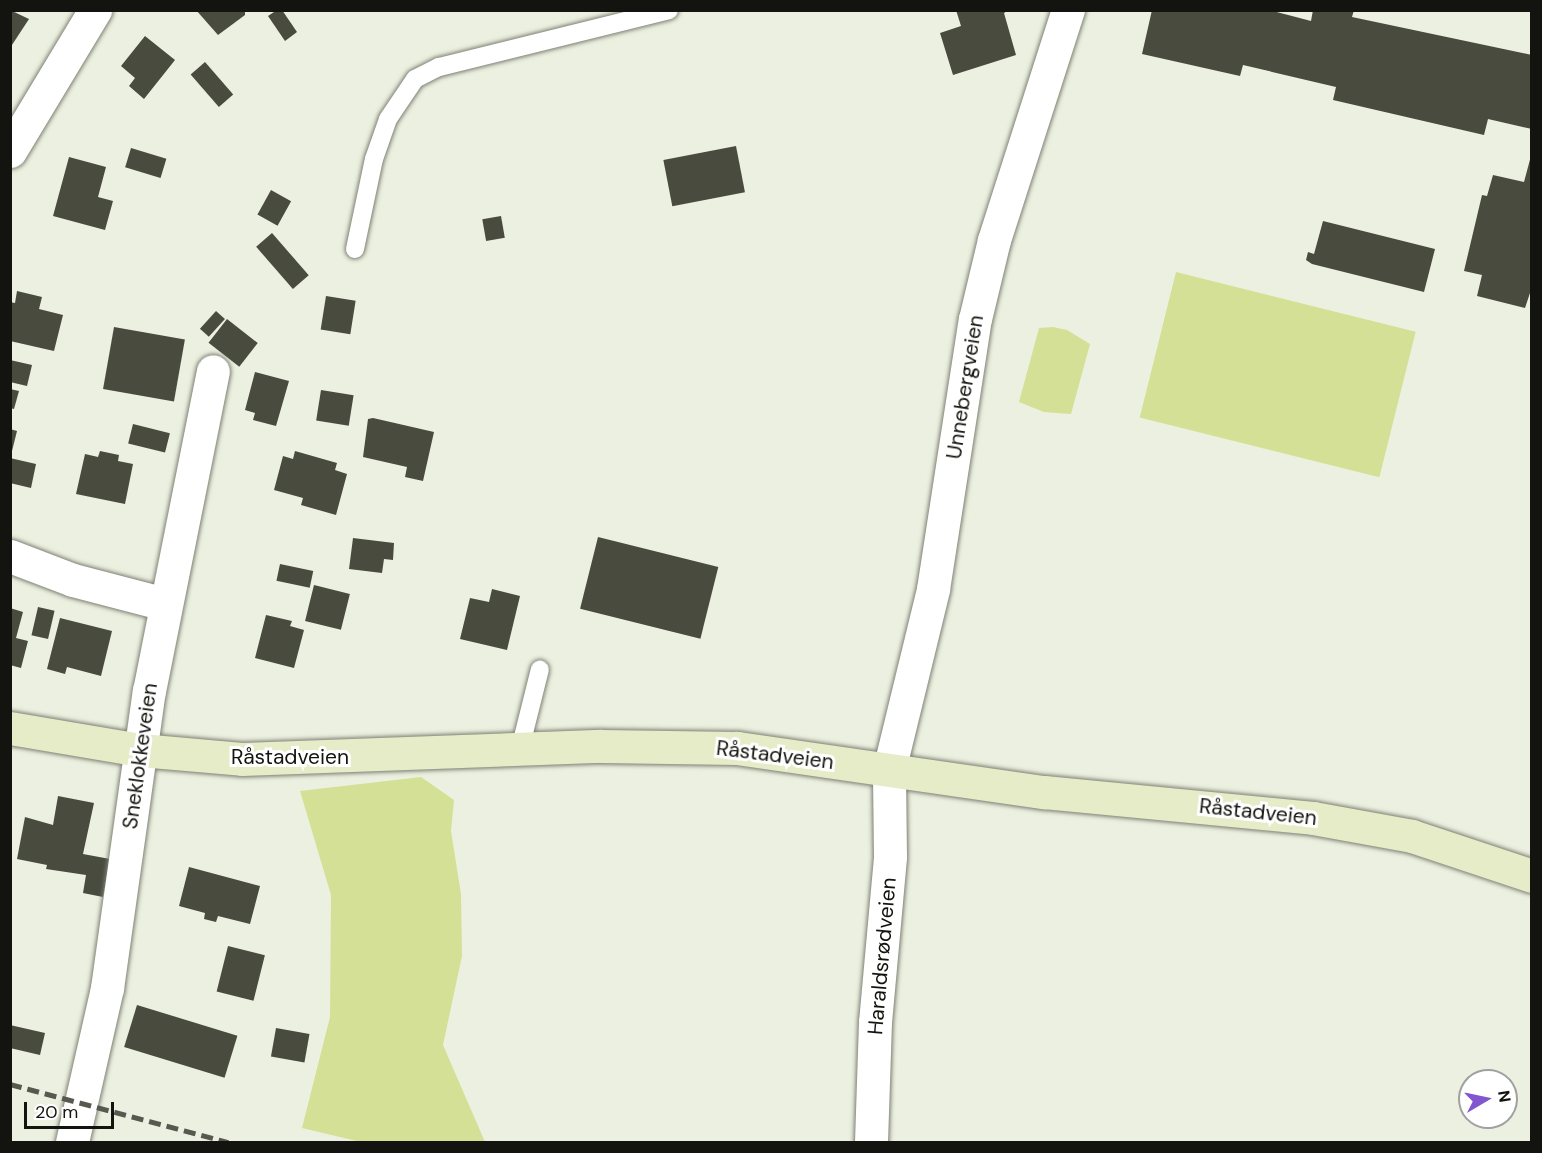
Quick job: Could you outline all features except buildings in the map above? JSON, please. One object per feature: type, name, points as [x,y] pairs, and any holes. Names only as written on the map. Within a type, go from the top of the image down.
[{"type":"main road","name":"Råstadveien","points":[[10,728],[140,750],[242,759],[520,749],[737,748],[1044,792],[1313,818],[1412,836],[1532,876]]},
{"type":"street","points":[[10,151],[95,10]]},
{"type":"street","name":"Unnebergveien","points":[[889,770],[933,589],[975,319],[994,240],[1068,10]]},
{"type":"street","name":"Sneklokkeveien","points":[[72,1143],[107,988],[140,750],[165,604],[213,371]]},
{"type":"street","points":[[10,556],[73,580],[165,604]]},
{"type":"street","name":"Haraldsrødveien","points":[[871,1143],[875,1022],[890,857],[889,770]]},
{"type":"lane","points":[[355,249],[381,139],[399,99],[415,79],[439,67],[669,10]]},
{"type":"lane","points":[[520,749],[540,669]]},
{"type":"green space","points":[[1176,272],[1416,332],[1379,477],[1140,418]]},
{"type":"green space","points":[[1053,327],[1067,330],[1090,344],[1071,414],[1044,412],[1019,402],[1039,328]]},
{"type":"green space","points":[[421,777],[454,800],[451,831],[461,894],[462,956],[443,1045],[485,1142],[361,1142],[302,1128],[330,1017],[331,895],[300,791]]},
{"type":"railway","points":[[10,1084],[228,1142]]}]
